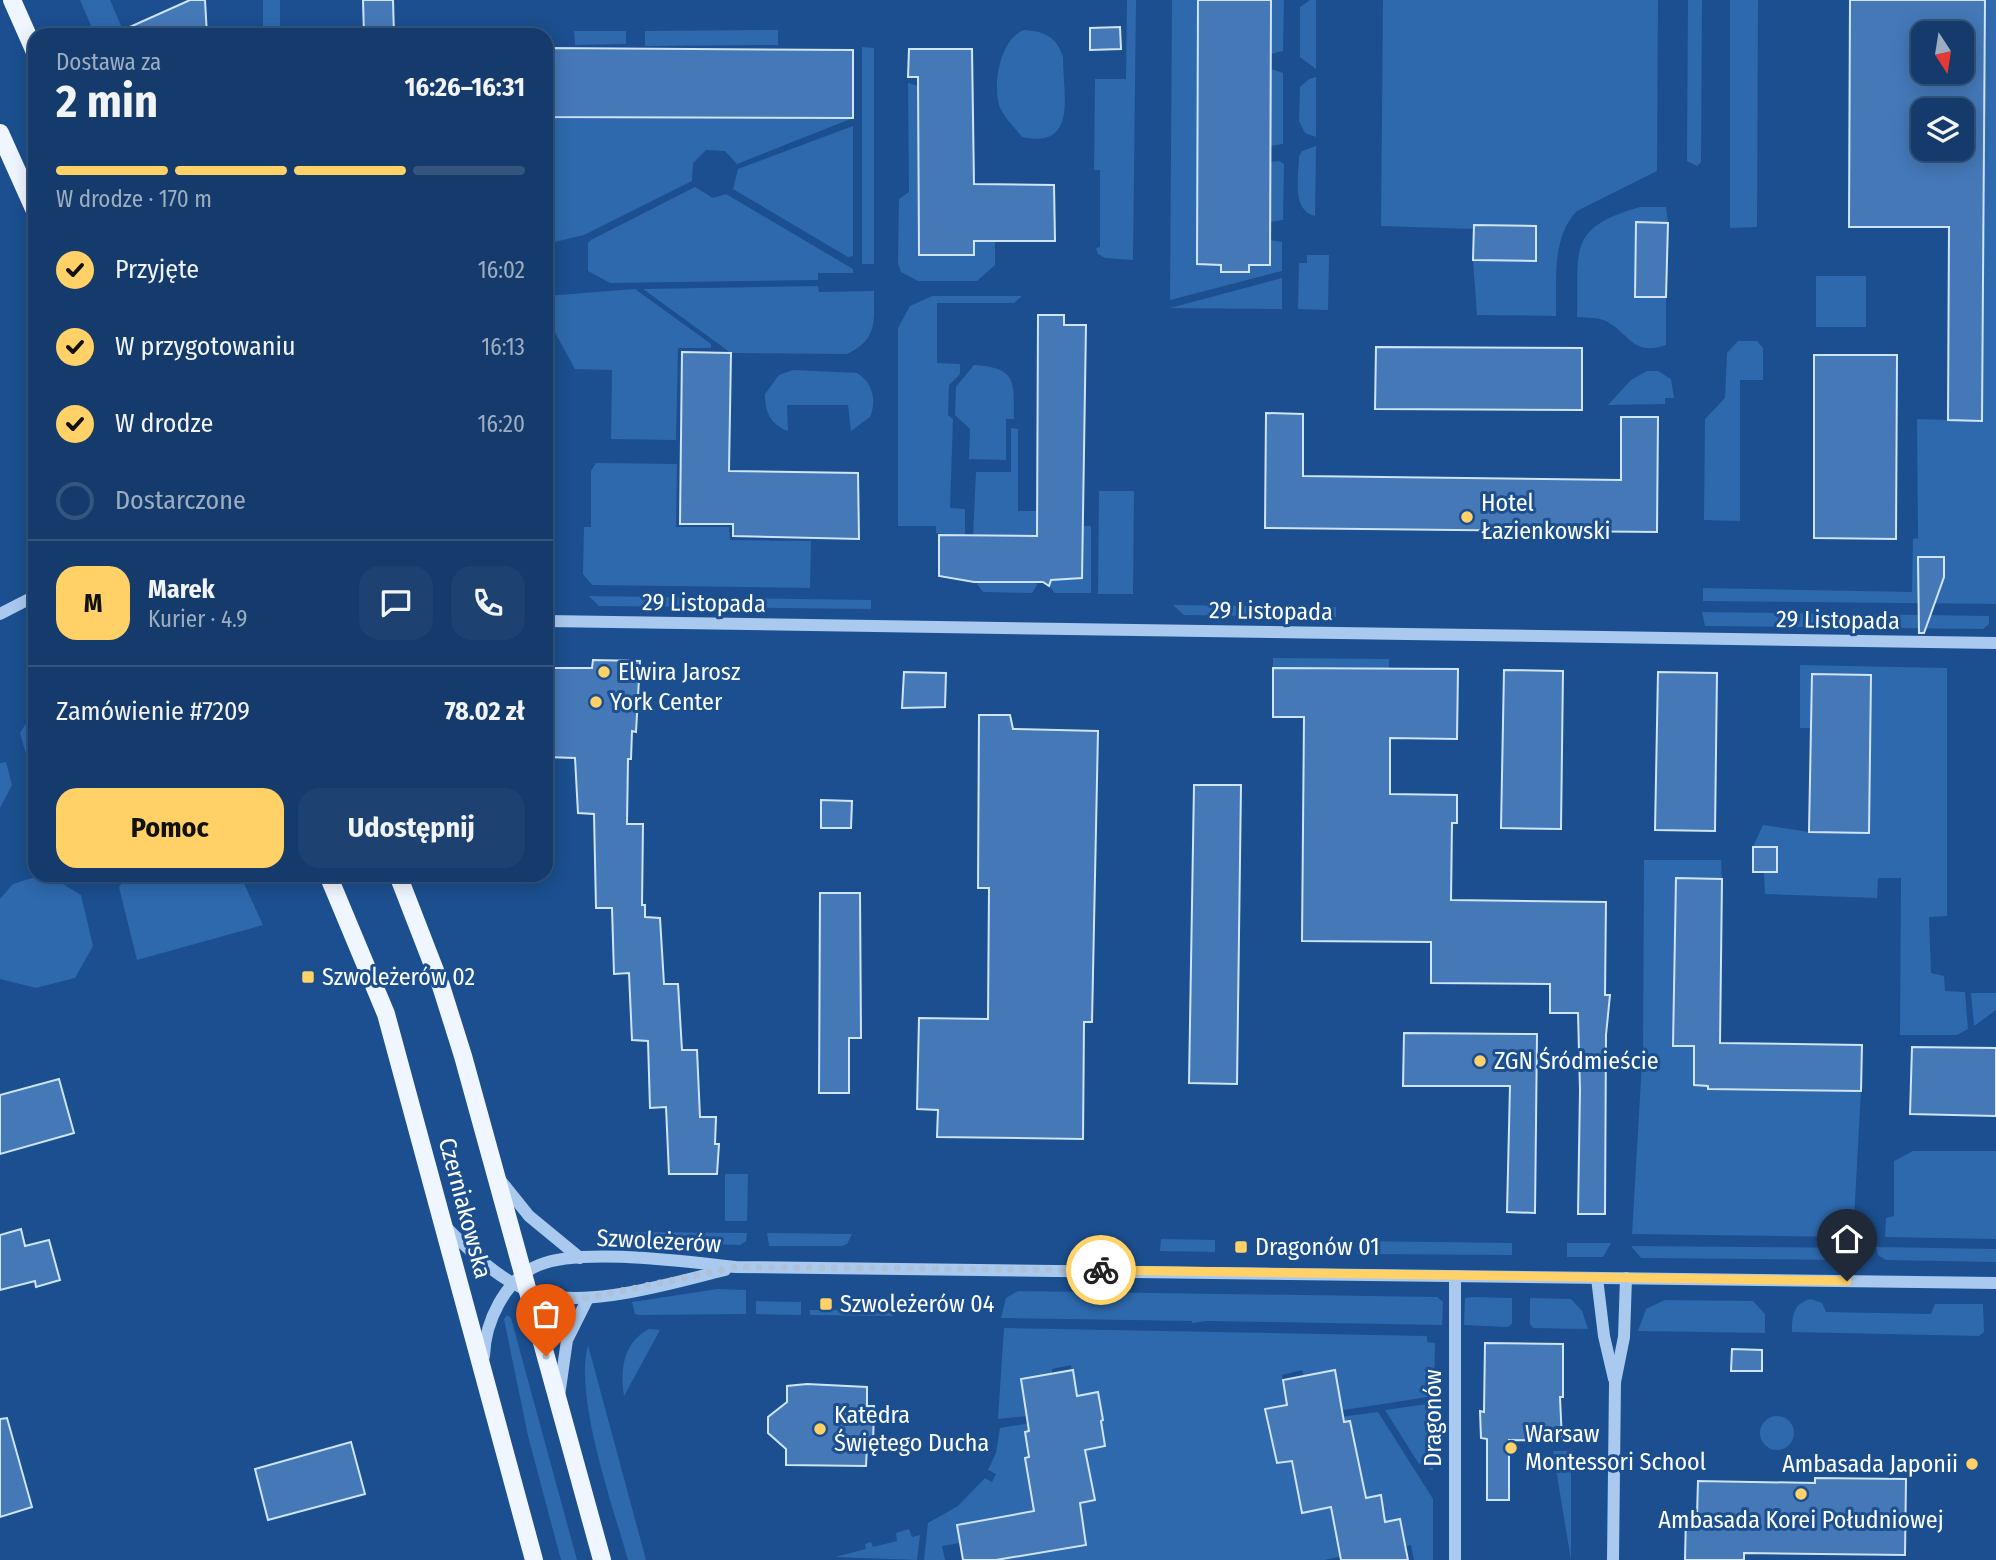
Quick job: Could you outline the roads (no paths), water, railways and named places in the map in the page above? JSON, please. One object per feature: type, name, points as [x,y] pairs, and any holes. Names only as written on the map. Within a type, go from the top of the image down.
[{"type":"main road","points":[[12,0],[28,36]]},
{"type":"main road","points":[[0,133],[28,195]]},
{"type":"main road","name":"Czerniakowska","points":[[331,882],[386,1014],[534,1560]]},
{"type":"main road","name":"Czerniakowska","points":[[401,882],[441,986],[498,1177],[522,1282],[558,1399],[602,1560]]},
{"type":"street","points":[[0,614],[28,600]]},
{"type":"street","name":"29 Listopada","points":[[553,621],[1996,643]]},
{"type":"street","name":"Szwoleżerów","points":[[498,1177],[529,1216],[580,1258]]},
{"type":"street","name":"Szwoleżerów","points":[[444,1226],[484,1262],[549,1297],[588,1298],[736,1267]]},
{"type":"street","name":"Szwoleżerów","points":[[522,1282],[558,1259],[580,1258],[665,1260],[736,1267],[1996,1283]]},
{"type":"street","name":"Dragonów","points":[[1455,1276],[1455,1560]]},
{"type":"street","points":[[1597,1278],[1604,1336],[1615,1382]]},
{"type":"street","points":[[1613,1560],[1615,1382],[1624,1337],[1626,1278]]},
{"type":"street","points":[[483,1369],[484,1343],[490,1320],[522,1282]]},
{"type":"street","points":[[558,1399],[567,1340],[588,1298]]},
{"type":"place","name":"Hotel Łazienkowski","points":[[1467,517]]},
{"type":"place","name":"Elwira Jarosz","points":[[604,672]]},
{"type":"place","name":"York Center","points":[[596,702]]},
{"type":"place","name":"Szwoleżerów 02","points":[[308,977]]},
{"type":"place","name":"ZGN Śródmieście","points":[[1480,1061]]},
{"type":"place","name":"Dragonów 01","points":[[1241,1247]]},
{"type":"place","name":"Szwoleżerów 04","points":[[826,1304]]},
{"type":"place","name":"Katedra Świętego Ducha","points":[[820,1429]]},
{"type":"place","name":"Warsaw Montessori School","points":[[1511,1448]]},
{"type":"place","name":"Ambasada Japonii","points":[[1972,1464]]},
{"type":"place","name":"Ambasada Korei Południowej","points":[[1801,1494]]}]
